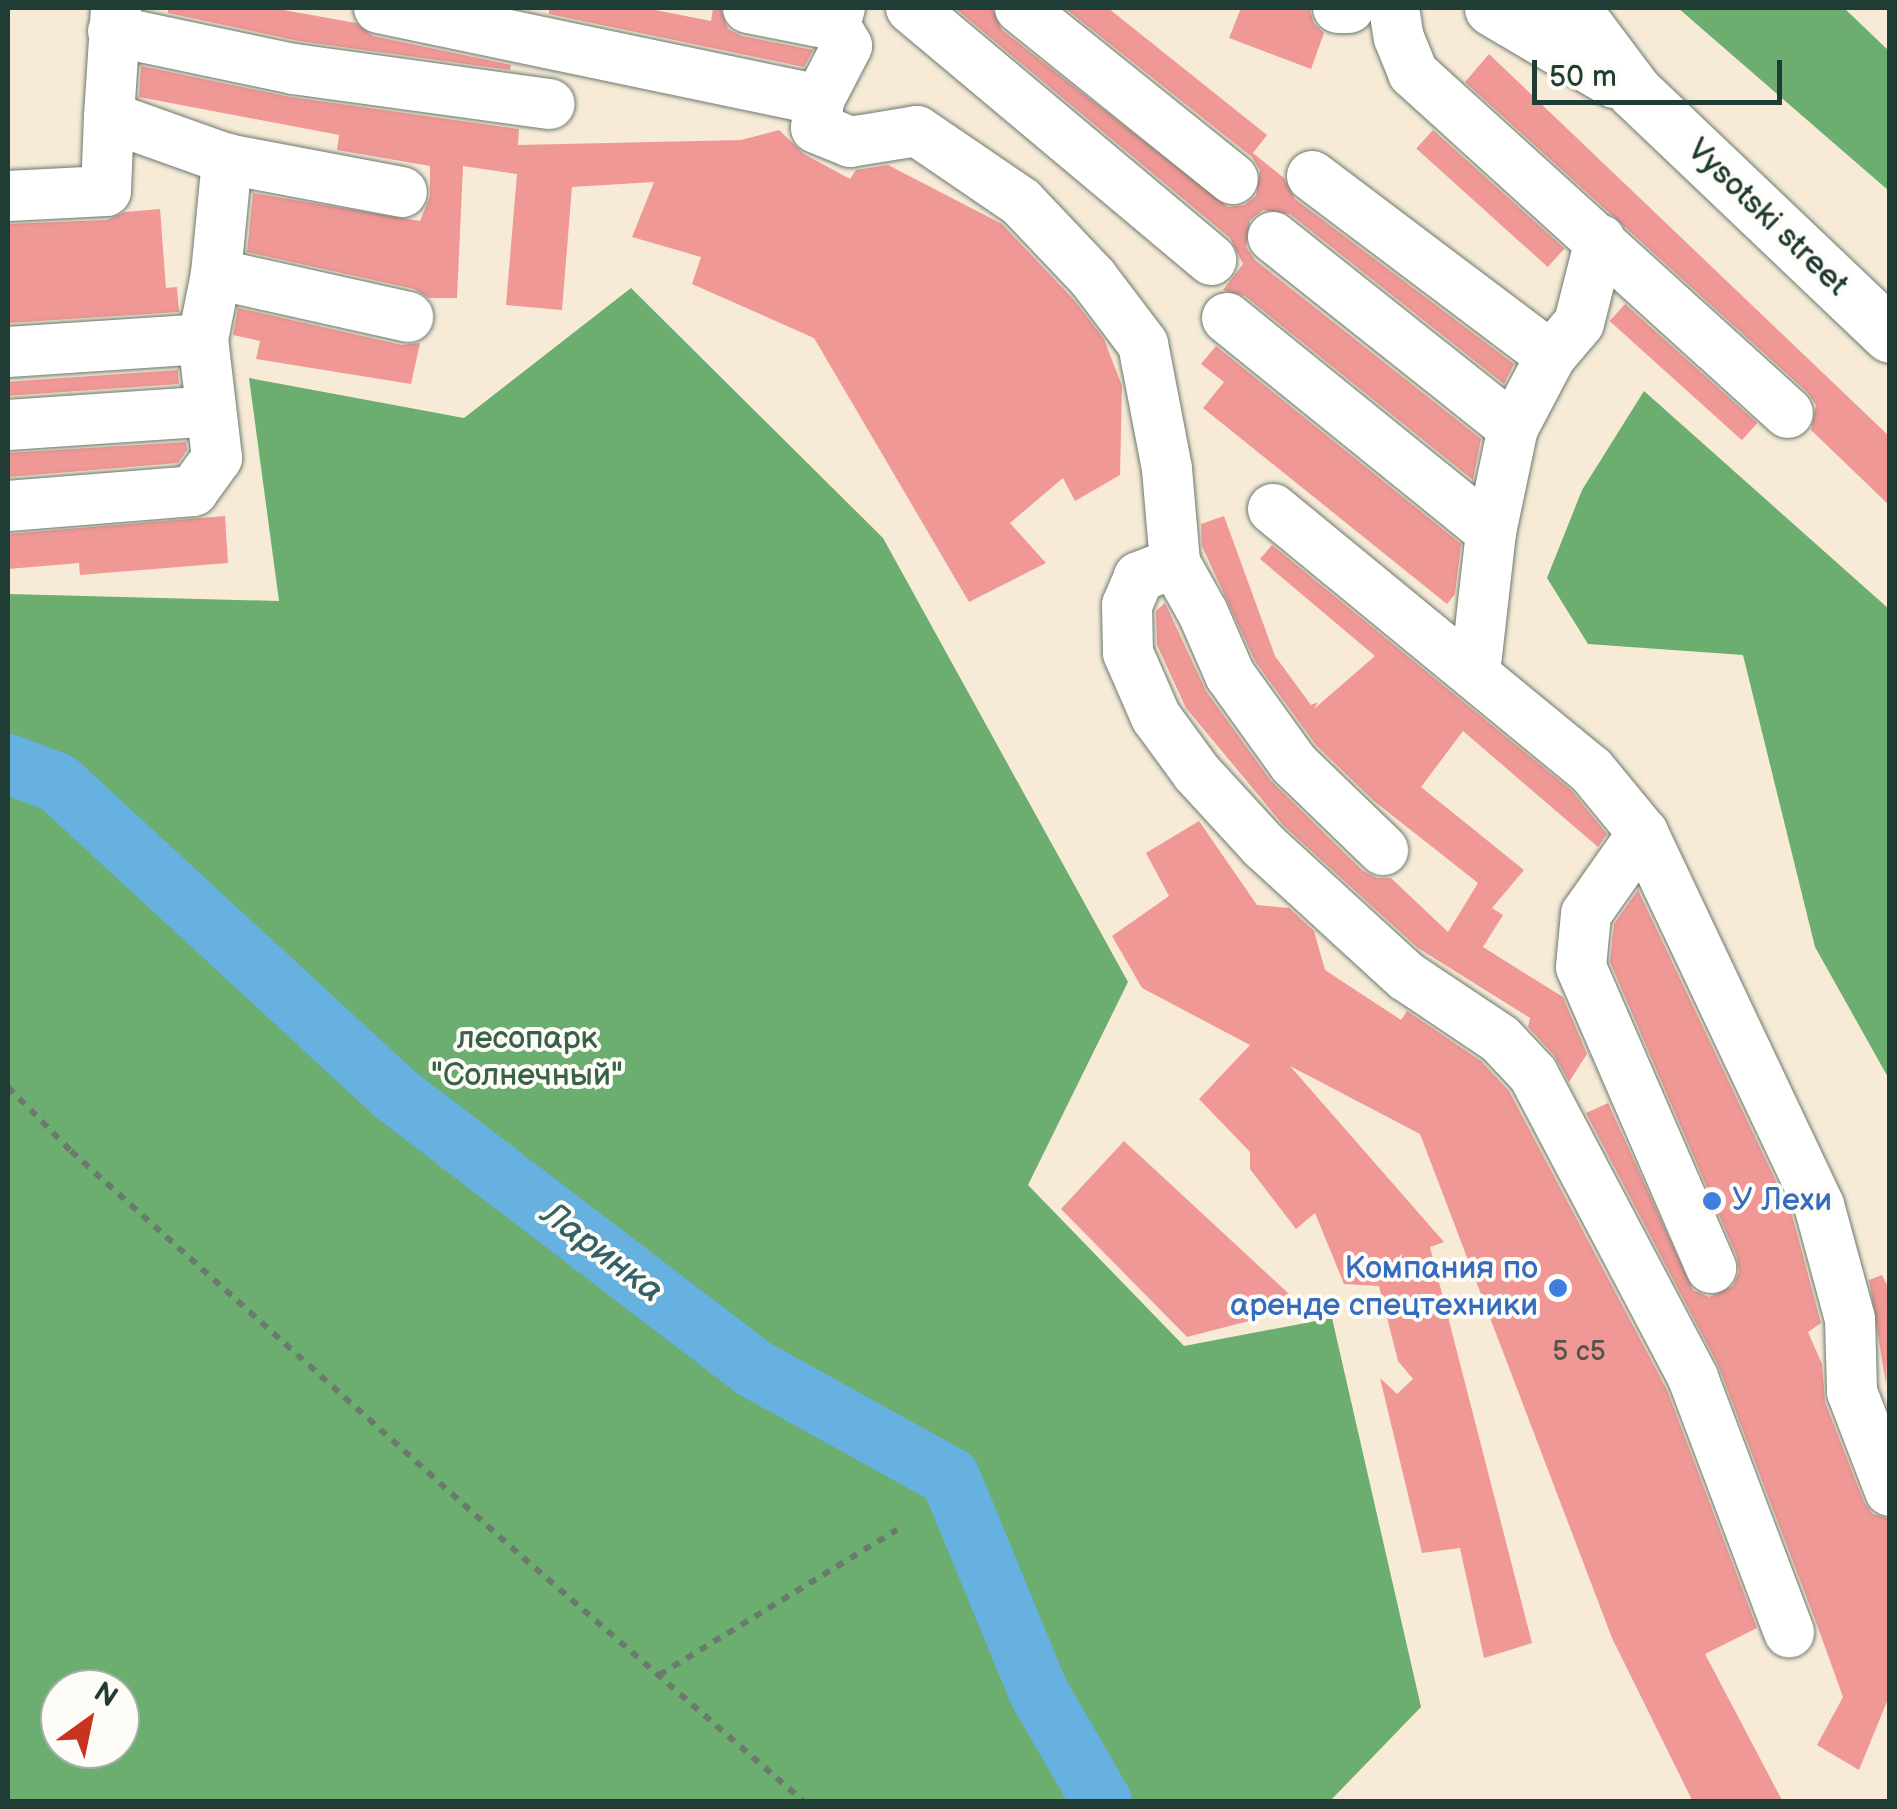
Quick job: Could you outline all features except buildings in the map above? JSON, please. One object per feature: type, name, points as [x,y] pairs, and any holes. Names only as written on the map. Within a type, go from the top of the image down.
[{"type":"main road","name":"Vysotski street","points":[[1492,8],[1635,92],[1890,335]]},
{"type":"main road","points":[[1572,8],[1635,92]]},
{"type":"lane","points":[[379,8],[819,100]]},
{"type":"lane","points":[[748,8],[838,16],[847,46],[819,100],[816,128],[850,142],[916,131],[1021,202],[1093,278],[1143,344],[1167,469],[1174,563],[1203,613],[1230,675],[1272,734],[1294,764],[1383,850]]},
{"type":"lane","points":[[911,8],[1211,260]]},
{"type":"lane","points":[[1020,8],[1233,179]]},
{"type":"lane","points":[[1338,8],[1349,8]]},
{"type":"lane","points":[[1394,8],[1399,38],[1413,74],[1788,413]]},
{"type":"lane","points":[[8,196],[106,191],[114,19],[294,69],[550,104]]},
{"type":"lane","points":[[108,117],[227,159],[402,192]]},
{"type":"lane","points":[[8,506],[193,491],[217,458],[203,339],[216,274],[227,159]]},
{"type":"lane","points":[[1312,176],[1551,356]]},
{"type":"lane","points":[[1273,237],[1513,428]]},
{"type":"lane","points":[[1474,673],[1491,532],[1513,428],[1551,356],[1578,324],[1600,240]]},
{"type":"lane","points":[[216,274],[408,317]]},
{"type":"lane","points":[[1227,318],[1491,532]]},
{"type":"lane","points":[[8,352],[203,339]]},
{"type":"lane","points":[[8,425],[211,411]]},
{"type":"lane","points":[[1273,509],[1591,770],[1643,832],[1818,1205],[1850,1320],[1852,1392],[1890,1490]]},
{"type":"lane","points":[[1174,563],[1139,577],[1127,605],[1128,653],[1156,717],[1196,772],[1264,846],[1406,976],[1500,1039],[1533,1074],[1693,1378],[1789,1632]]},
{"type":"lane","points":[[1643,832],[1586,914],[1580,967],[1711,1268]]},
{"type":"lane","points":[[1549,1108],[1620,1060]]},
{"type":"path","points":[[8,1086],[71,1151],[804,1802]]},
{"type":"path","points":[[659,1675],[897,1530]]},
{"type":"green space","points":[[1678,8],[1844,8],[1889,51],[1889,191]]},
{"type":"green space","name":"лесопарк \"Солнечный\"","points":[[631,288],[883,538],[1128,982],[1028,1185],[1184,1346],[1332,1318],[1421,1707],[1330,1801],[8,1801],[8,594],[279,601],[249,378],[464,418]]},
{"type":"green space","points":[[1644,391],[1889,609],[1889,1079],[1815,947],[1743,655],[1588,644],[1547,578],[1582,490]]},
{"type":"waterway","name":"Ларинка","points":[[8,764],[58,783],[395,1094],[753,1368],[950,1477],[1038,1691],[1102,1802]]},
{"type":"place","name":"У Лехи","points":[[1712,1201]]},
{"type":"place","name":"Компания по аренде спецтехники","points":[[1558,1288]]}]
